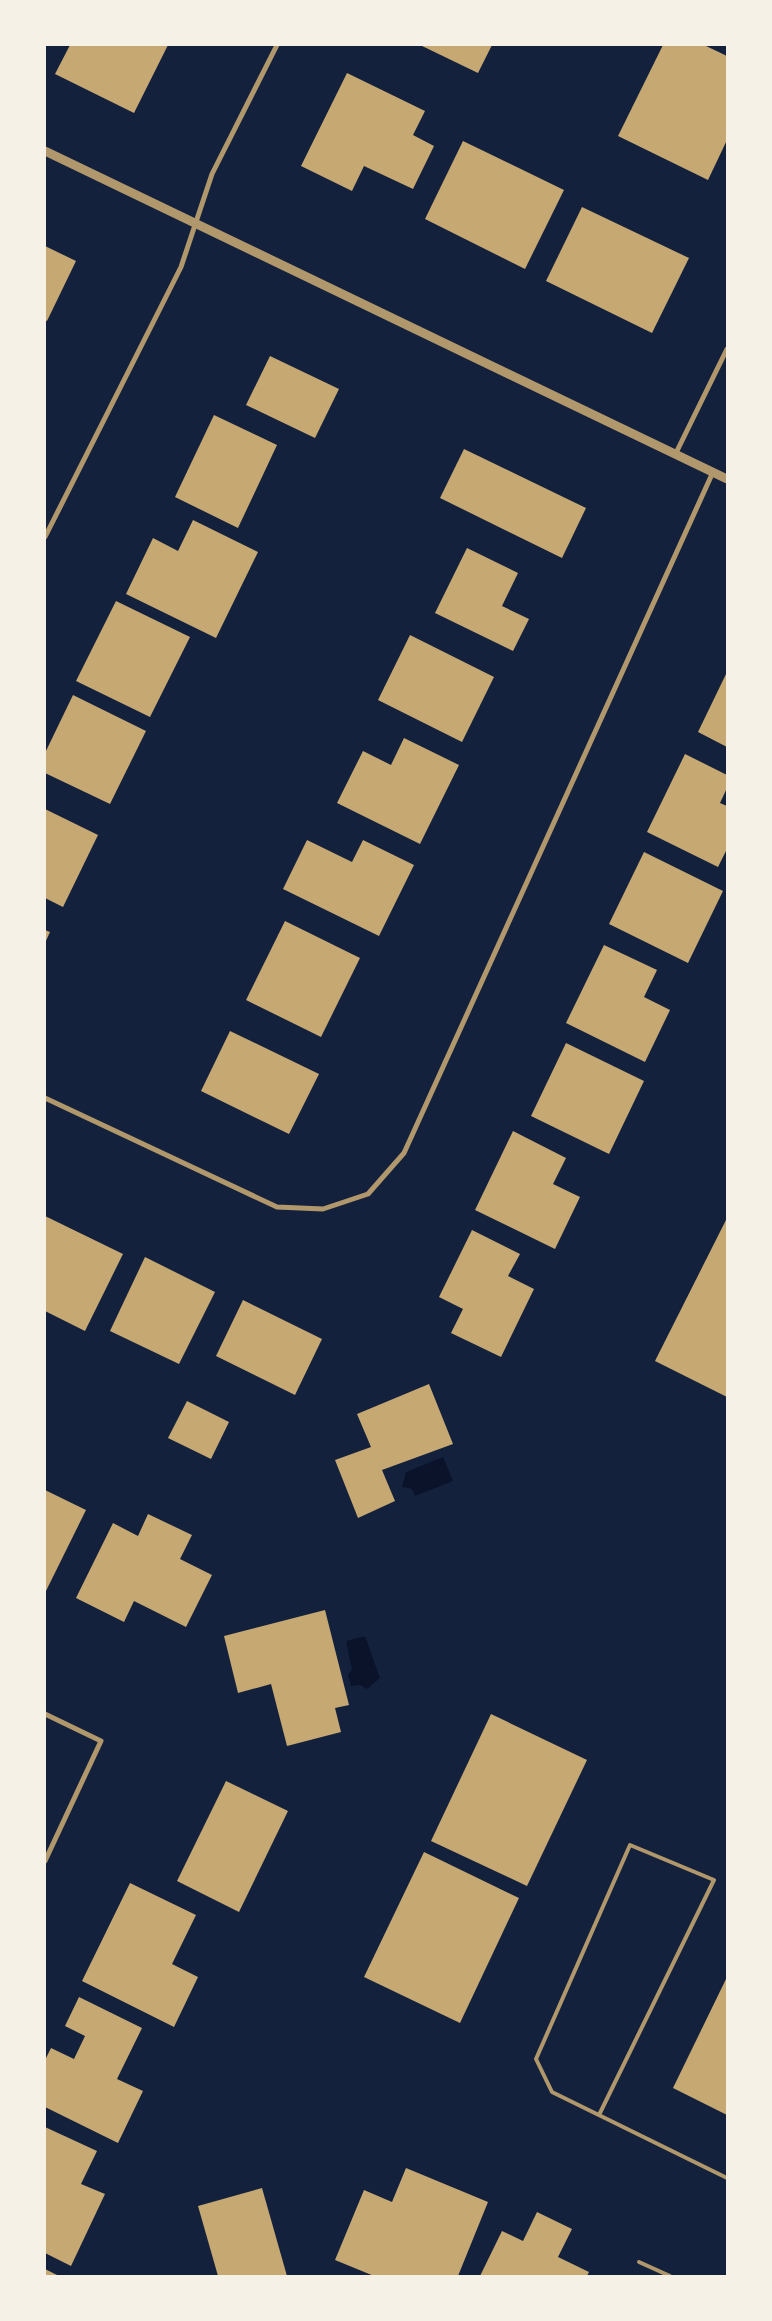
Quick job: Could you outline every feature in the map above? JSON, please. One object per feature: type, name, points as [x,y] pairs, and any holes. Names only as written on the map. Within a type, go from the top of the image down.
[{"type":"street","points":[[45,538],[181,267],[197,224],[212,174],[277,45]]},
{"type":"street","points":[[45,151],[727,479]]},
{"type":"street","points":[[675,454],[727,349]]},
{"type":"street","points":[[45,1098],[276,1208],[323,1209],[368,1194],[404,1153],[713,472]]},
{"type":"street","points":[[45,1714],[101,1741],[45,1860]]},
{"type":"lane","points":[[599,2115],[714,1880],[630,1845],[536,2059],[552,2092],[727,2178]]},
{"type":"lane","points":[[640,2262],[670,2276]]},
{"type":"water","points":[[443,1457],[453,1481],[415,1496],[412,1489],[402,1487],[406,1472]]},
{"type":"water","points":[[365,1636],[380,1678],[367,1689],[360,1685],[351,1686],[348,1675],[352,1670],[346,1641]]},
{"type":"building","points":[[70,45],[168,45],[134,113],[55,74]]},
{"type":"building","points":[[420,45],[492,45],[478,73]]},
{"type":"building","points":[[663,45],[704,45],[727,56],[727,140],[708,180],[618,136]]},
{"type":"building","points":[[347,73],[425,111],[413,135],[434,146],[413,189],[364,166],[352,191],[301,166]]},
{"type":"building","points":[[463,141],[564,190],[525,269],[425,219]]},
{"type":"building","points":[[582,207],[689,258],[652,333],[546,281]]},
{"type":"building","points":[[45,246],[76,261],[47,321],[45,320]]},
{"type":"building","points":[[270,356],[339,389],[315,438],[246,405]]},
{"type":"building","points":[[214,415],[277,445],[238,528],[175,497]]},
{"type":"building","points":[[464,449],[586,508],[562,558],[440,498]]},
{"type":"building","points":[[193,520],[258,552],[216,638],[126,594],[153,538],[178,551]]},
{"type":"building","points":[[467,548],[518,573],[502,606],[529,619],[513,651],[435,613]]},
{"type":"building","points":[[116,601],[190,637],[150,717],[76,681]]},
{"type":"building","points":[[410,635],[494,677],[462,742],[378,700]]},
{"type":"building","points":[[727,672],[727,747],[698,732]]},
{"type":"building","points":[[73,695],[146,731],[110,804],[45,773],[45,753]]},
{"type":"building","points":[[404,738],[459,765],[420,844],[337,803],[363,751],[391,765]]},
{"type":"building","points":[[685,754],[727,775],[727,788],[720,803],[727,806],[727,849],[718,867],[647,832]]},
{"type":"building","points":[[45,809],[98,835],[63,907],[45,898]]},
{"type":"building","points":[[307,840],[352,862],[363,840],[414,865],[379,936],[283,889]]},
{"type":"building","points":[[644,852],[723,891],[688,963],[609,924]]},
{"type":"building","points":[[285,921],[360,958],[321,1037],[246,1000]]},
{"type":"building","points":[[45,930],[50,932],[45,943]]},
{"type":"building","points":[[604,945],[657,970],[644,997],[670,1010],[645,1062],[566,1023]]},
{"type":"building","points":[[230,1031],[319,1074],[289,1134],[201,1091]]},
{"type":"building","points":[[566,1043],[644,1081],[609,1154],[531,1116]]},
{"type":"building","points":[[513,1131],[566,1158],[553,1184],[580,1197],[555,1249],[475,1210]]},
{"type":"building","points":[[45,1216],[123,1254],[85,1331],[45,1311]]},
{"type":"building","points":[[727,1218],[727,1397],[655,1361]]},
{"type":"building","points":[[472,1230],[520,1254],[508,1276],[534,1289],[501,1357],[451,1333],[463,1309],[439,1297]]},
{"type":"building","points":[[145,1257],[215,1292],[179,1364],[110,1331]]},
{"type":"building","points":[[243,1300],[322,1339],[295,1395],[216,1356]]},
{"type":"building","points":[[429,1384],[453,1444],[382,1470],[395,1501],[358,1518],[335,1460],[371,1447],[357,1414]]},
{"type":"building","points":[[187,1401],[229,1422],[211,1459],[168,1438]]},
{"type":"building","points":[[45,1490],[86,1510],[45,1593]]},
{"type":"building","points":[[148,1514],[192,1535],[180,1559],[212,1575],[186,1627],[134,1601],[124,1622],[76,1598],[113,1523],[138,1536]]},
{"type":"building","points":[[325,1610],[349,1705],[335,1708],[341,1732],[287,1746],[271,1684],[238,1693],[224,1636]]},
{"type":"building","points":[[491,1714],[587,1760],[527,1886],[431,1841]]},
{"type":"building","points":[[226,1781],[288,1811],[239,1912],[177,1881]]},
{"type":"building","points":[[424,1852],[519,1898],[460,2023],[364,1977]]},
{"type":"building","points":[[130,1883],[196,1915],[172,1964],[198,1977],[174,2027],[82,1981]]},
{"type":"building","points":[[727,1977],[727,2115],[673,2088]]},
{"type":"building","points":[[79,1997],[142,2028],[117,2079],[143,2091],[118,2143],[45,2107],[45,2060],[51,2048],[74,2059],[85,2036],[65,2026]]},
{"type":"building","points":[[45,2127],[97,2151],[81,2184],[105,2194],[71,2266],[45,2253]]},
{"type":"building","points":[[406,2168],[488,2202],[458,2276],[374,2276],[335,2260],[364,2190],[392,2202]]},
{"type":"building","points":[[262,2188],[287,2276],[218,2276],[198,2206]]},
{"type":"building","points":[[537,2212],[572,2229],[558,2257],[589,2272],[587,2276],[480,2276],[502,2231],[523,2241]]},
{"type":"building","points":[[45,2269],[59,2276],[45,2276]]}]
